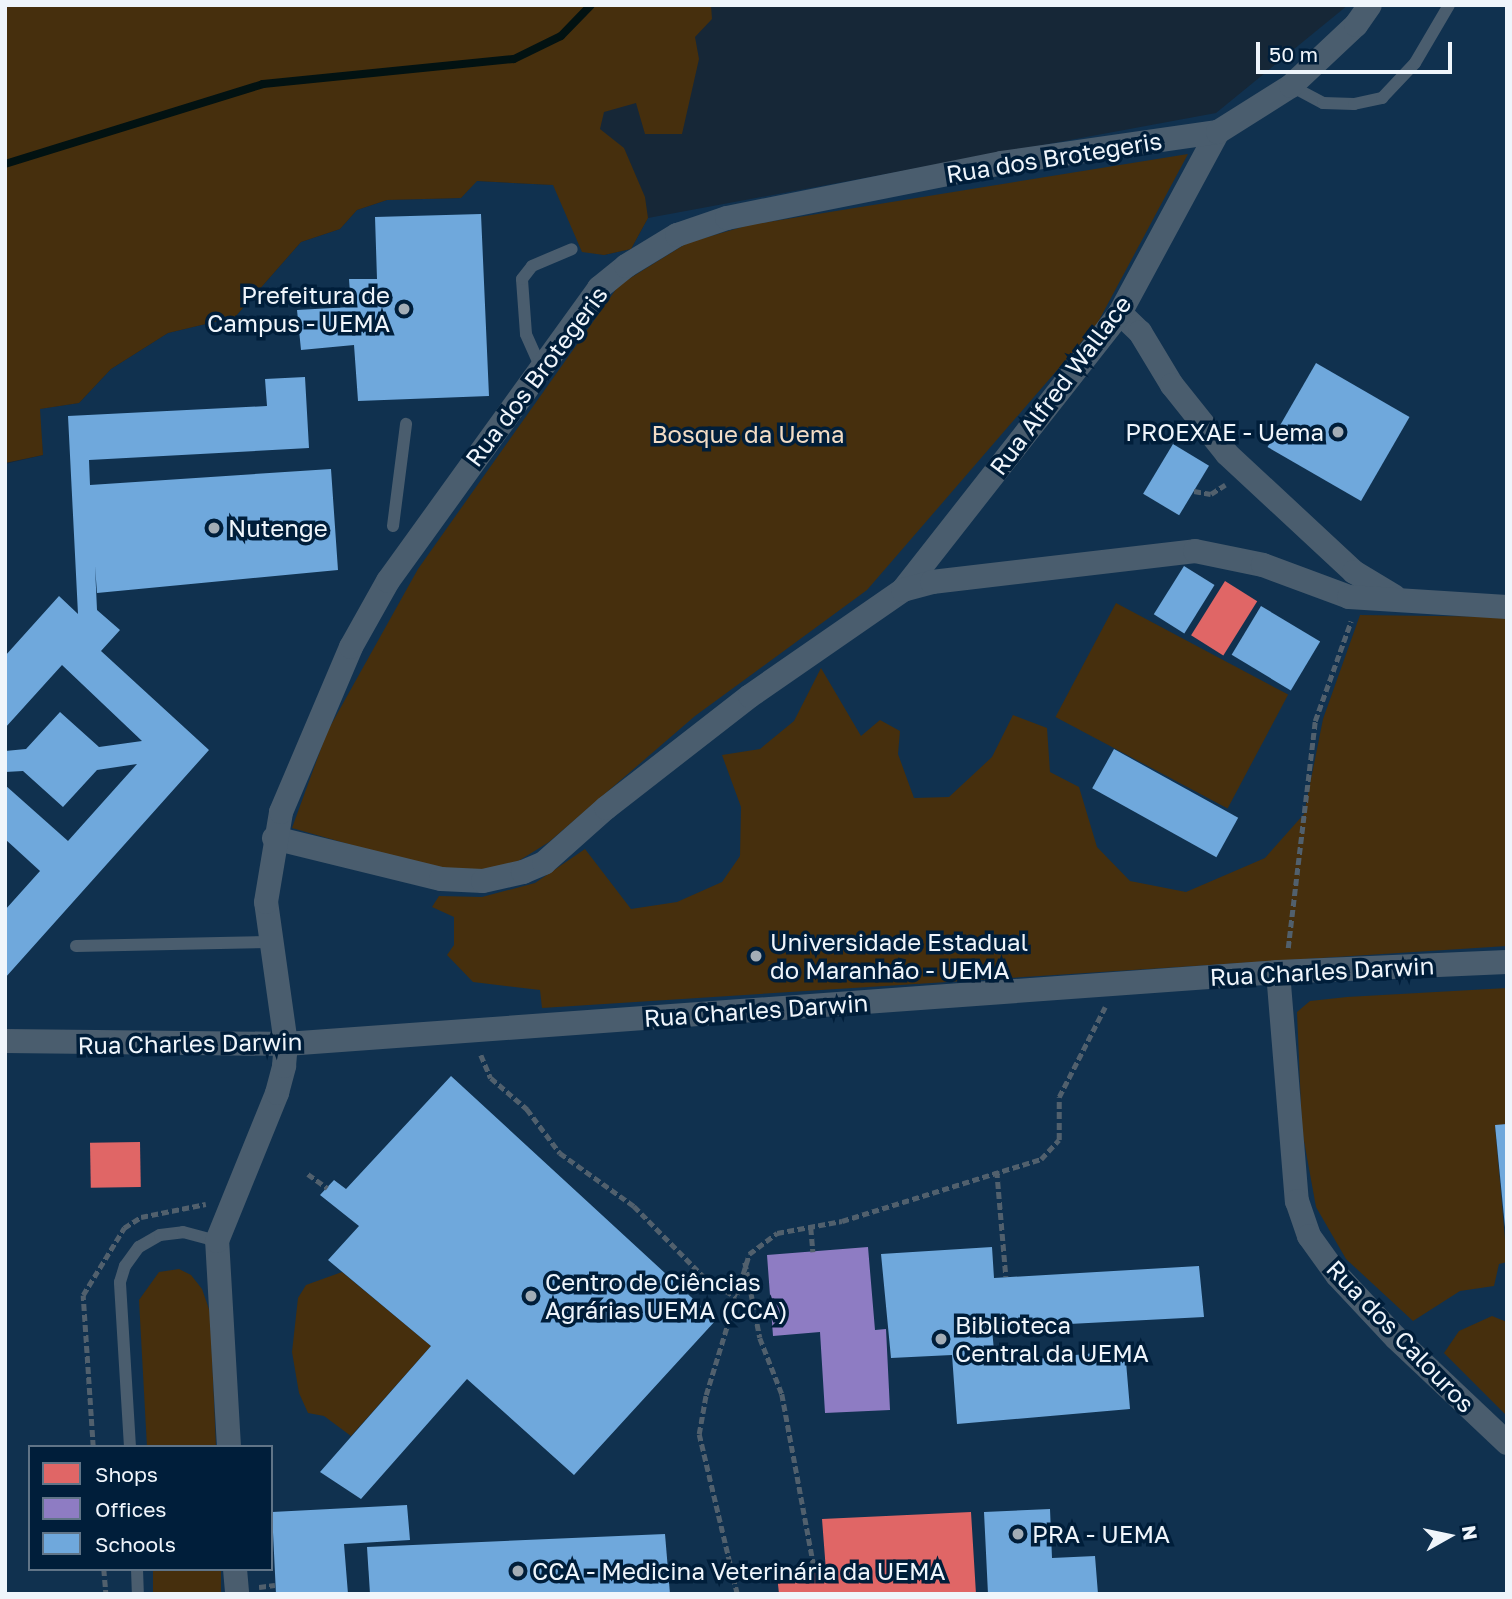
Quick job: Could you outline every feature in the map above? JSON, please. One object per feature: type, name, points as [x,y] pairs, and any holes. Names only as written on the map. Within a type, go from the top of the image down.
[{"type":"street","name":"Rua dos Brotegeris","points":[[217,1241],[277,1093],[286,1044],[267,902],[274,838],[320,717],[367,619],[459,479],[599,288],[626,266],[677,235],[764,209],[1002,163],[1218,132],[1291,86],[1356,25],[1370,5]]},
{"type":"street","name":"Rua Alfred Wallace","points":[[903,590],[1120,313],[1218,132]]},
{"type":"street","points":[[1120,313],[1140,332],[1198,420],[1238,465],[1354,572],[1405,601]]},
{"type":"street","points":[[274,838],[442,879],[483,881],[523,872],[544,863],[606,808],[750,696],[903,590],[951,578],[1195,551],[1263,565],[1337,594],[1507,607]]},
{"type":"street","name":"Rua Charles Darwin","points":[[5,1041],[286,1044],[1283,966],[1507,962]]},
{"type":"street","name":"Rua dos Calouros","points":[[1283,966],[1297,1201],[1309,1236],[1336,1275],[1396,1338],[1507,1443]]},
{"type":"street","points":[[217,1241],[229,1445]]},
{"type":"street","points":[[235,1571],[237,1594]]},
{"type":"lane","points":[[1291,86],[1323,103],[1354,104],[1382,98],[1415,63],[1449,5]]},
{"type":"lane","points":[[541,368],[526,334],[522,279],[532,266],[572,249]]},
{"type":"lane","points":[[393,526],[406,424]]},
{"type":"lane","points":[[76,946],[271,942]]},
{"type":"lane","points":[[130,1445],[120,1282],[125,1266],[139,1247],[160,1235],[183,1232],[217,1241]]},
{"type":"lane","points":[[137,1571],[138,1594]]},
{"type":"path","points":[[1194,491],[1211,494],[1222,490],[1238,465]]},
{"type":"path","points":[[1283,966],[1315,721],[1354,610]]},
{"type":"path","points":[[737,1594],[699,1434],[745,1261],[755,1245],[770,1236],[811,1228],[1041,1159],[1059,1140],[1059,1097],[1106,1007]]},
{"type":"path","points":[[479,1050],[491,1077],[527,1109],[560,1153],[634,1206],[707,1280],[736,1297]]},
{"type":"path","points":[[997,1171],[1006,1277]]},
{"type":"path","points":[[308,1174],[327,1188]]},
{"type":"path","points":[[811,1228],[813,1252]]},
{"type":"path","points":[[745,1261],[760,1338],[782,1394],[815,1572]]},
{"type":"path","points":[[104,1571],[106,1594]]},
{"type":"shaded area","name":"Universidade Estadual do Maranhão - UEMA","points":[[1348,5],[1507,5],[1507,1594],[5,1594],[5,464],[43,455],[39,409],[79,403],[111,369],[168,333],[235,317],[301,242],[340,229],[357,210],[387,200],[461,198],[476,181],[554,185],[582,251],[604,255],[631,249],[648,218],[1216,113]]},
{"type":"green space","points":[[5,5],[711,5],[712,19],[695,37],[699,59],[682,134],[645,134],[636,103],[604,112],[600,129],[624,148],[645,197],[648,218],[631,249],[604,255],[582,252],[553,185],[477,181],[461,198],[387,200],[357,210],[340,229],[301,242],[235,317],[168,333],[111,369],[79,403],[40,409],[43,455],[5,463]]},
{"type":"green space","name":"Bosque da Uema","points":[[1188,154],[1097,324],[867,590],[695,716],[549,842],[507,868],[464,877],[292,828],[327,732],[418,569],[619,285],[687,243],[749,225]]},
{"type":"green space","points":[[1116,603],[1288,695],[1228,808],[1055,717]]},
{"type":"green space","points":[[1360,615],[1507,617],[1507,946],[542,1008],[540,990],[473,982],[447,955],[454,945],[454,917],[432,907],[439,896],[482,897],[535,883],[585,849],[631,909],[677,902],[722,882],[740,856],[741,807],[722,755],[760,749],[794,721],[821,668],[861,736],[880,720],[900,731],[898,754],[914,798],[949,797],[992,757],[1013,715],[1047,728],[1050,772],[1079,787],[1097,847],[1130,881],[1186,892],[1265,858],[1304,814],[1323,719]]},
{"type":"green space","points":[[1507,988],[1507,1124],[1495,1126],[1507,1262],[1499,1264],[1494,1286],[1460,1291],[1413,1321],[1346,1259],[1316,1207],[1302,1130],[1297,1012],[1310,1001]]},
{"type":"green space","points":[[179,1269],[191,1275],[202,1289],[210,1312],[216,1445],[147,1445],[139,1300],[159,1272]]},
{"type":"green space","points":[[342,1272],[431,1346],[351,1436],[324,1416],[308,1413],[299,1393],[292,1352],[298,1298],[306,1285]]},
{"type":"green space","points":[[1492,1316],[1507,1322],[1507,1416],[1444,1353],[1459,1331]]},
{"type":"green space","points":[[153,1571],[221,1571],[221,1594],[153,1594]]},
{"type":"building: Shops","points":[[1225,581],[1257,601],[1223,655],[1191,635]]},
{"type":"building: Shops","points":[[140,1142],[141,1187],[91,1188],[90,1143]]},
{"type":"building: Shops","points":[[971,1512],[976,1594],[779,1594],[777,1575],[826,1571],[822,1519]]},
{"type":"building: Offices","points":[[868,1247],[875,1330],[886,1329],[890,1410],[825,1413],[820,1332],[773,1336],[767,1255]]},
{"type":"building: Schools","name":"Prefeitura de Campus - UEMA","points":[[481,214],[489,396],[358,401],[354,345],[301,350],[297,310],[351,307],[349,279],[377,279],[375,217]]},
{"type":"building: Schools","name":"PROEXAE - Uema","points":[[1316,363],[1410,417],[1361,501],[1268,447]]},
{"type":"building: Schools","points":[[305,377],[309,448],[89,460],[90,485],[331,469],[338,570],[97,593],[95,566],[97,610],[120,630],[101,651],[209,750],[5,978],[5,910],[40,871],[5,839],[5,785],[68,841],[137,764],[97,770],[63,807],[23,771],[5,772],[5,751],[26,749],[60,712],[99,747],[142,741],[62,665],[5,728],[5,656],[59,596],[78,614],[68,416],[267,406],[265,379]]},
{"type":"building: Schools","points":[[1173,444],[1209,466],[1179,515],[1143,494]]},
{"type":"building: Schools","points":[[1184,566],[1215,585],[1184,633],[1154,614]]},
{"type":"building: Schools","points":[[1261,606],[1320,642],[1291,690],[1232,655]]},
{"type":"building: Schools","points":[[1114,749],[1238,818],[1216,857],[1092,788]]},
{"type":"building: Schools","name":"Centro de Ciências Agrárias UEMA (CCA)","points":[[451,1076],[716,1320],[574,1475],[467,1379],[361,1499],[320,1472],[431,1346],[328,1260],[359,1226],[320,1195],[334,1180],[346,1189]]},
{"type":"building: Schools","points":[[1507,1124],[1507,1226],[1505,1227],[1495,1125]]},
{"type":"building: Schools","name":"Biblioteca Central da UEMA","points":[[992,1247],[994,1278],[1199,1266],[1204,1317],[992,1328],[995,1363],[1125,1350],[1130,1409],[957,1424],[952,1355],[891,1358],[881,1254]]},
{"type":"building: Schools","points":[[407,1505],[410,1540],[344,1544],[348,1594],[276,1594],[273,1512]]},
{"type":"building: Schools","name":"PRA - UEMA","points":[[1050,1509],[1052,1558],[1095,1556],[1098,1594],[988,1594],[984,1512]]},
{"type":"building: Schools","name":"CCA - Medicina Veterinária da UEMA","points":[[665,1534],[670,1594],[370,1594],[367,1547]]},
{"type":"waterway","points":[[5,164],[263,84],[514,59],[561,36],[591,5]]},
{"type":"place","name":"Prefeitura de Campus - UEMA","points":[[404,309]]},
{"type":"place","name":"PROEXAE - Uema","points":[[1338,432]]},
{"type":"place","name":"Nutenge","points":[[214,528]]},
{"type":"place","name":"Universidade Estadual do Maranhão - UEMA","points":[[756,956]]},
{"type":"place","name":"Centro de Ciências Agrárias UEMA (CCA)","points":[[531,1296]]},
{"type":"place","name":"Biblioteca Central da UEMA","points":[[941,1339]]},
{"type":"place","name":"PRA - UEMA","points":[[1018,1534]]},
{"type":"place","name":"CCA - Medicina Veterinária da UEMA","points":[[518,1571]]}]
